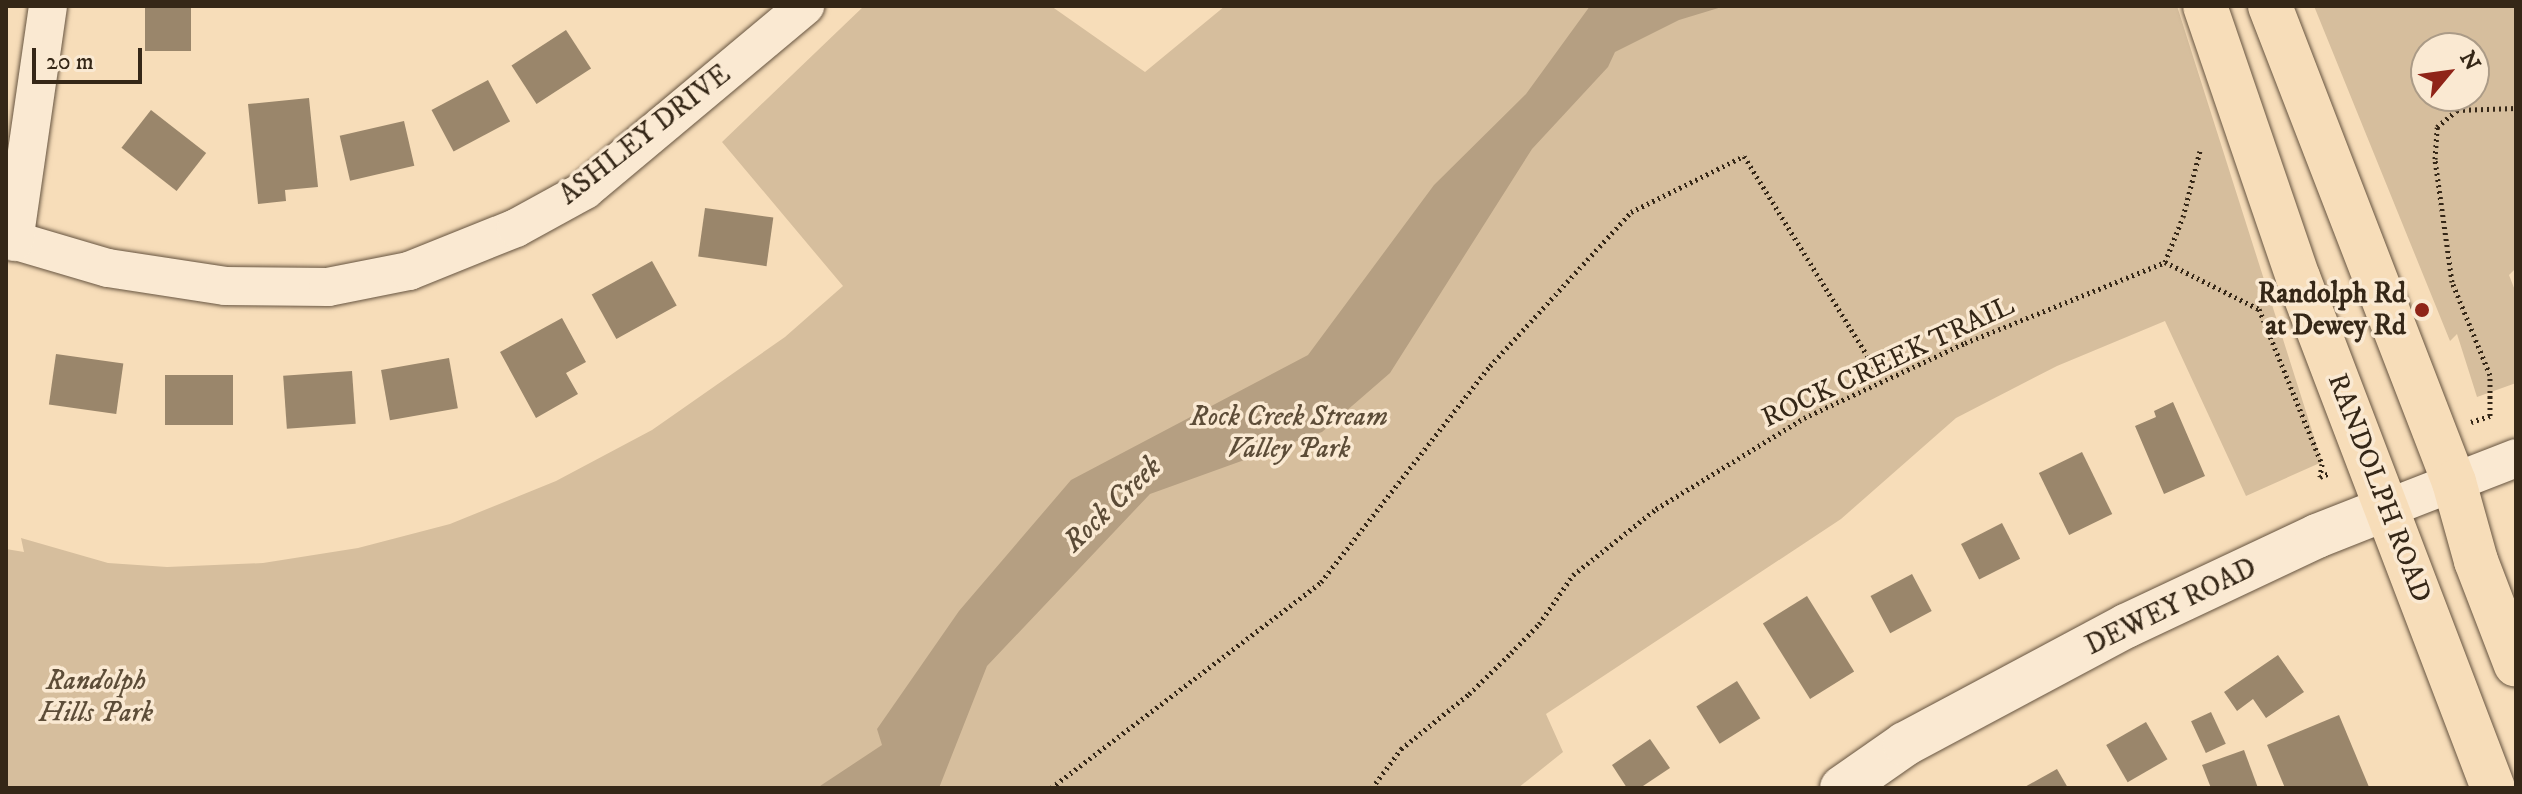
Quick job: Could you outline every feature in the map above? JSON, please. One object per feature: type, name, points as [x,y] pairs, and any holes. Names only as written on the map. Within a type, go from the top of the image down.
[{"type":"main road","name":"RANDOLPH ROAD","points":[[2205,6],[2298,277],[2493,788]]},
{"type":"main road","points":[[2270,6],[2454,482],[2476,561],[2516,665]]},
{"type":"street","points":[[10,240],[48,6]]},
{"type":"street","name":"ASHLEY DRIVE","points":[[10,240],[108,268],[225,286],[328,287],[409,271],[516,228],[585,190],[805,6]]},
{"type":"street","name":"DEWEY ROAD","points":[[1842,788],[1905,744],[2126,626],[2317,536],[2516,458]]},
{"type":"path","points":[[2490,416],[2490,375],[2452,282],[2435,159],[2437,127],[2457,110],[2516,108]]},
{"type":"path","points":[[2200,151],[2183,217],[2165,262],[2259,309],[2322,464],[2320,477]]},
{"type":"path","points":[[1051,788],[1321,582],[1490,366],[1631,212],[1744,156],[1883,381]]},
{"type":"path","name":"ROCK CREEK TRAIL","points":[[1372,788],[1401,749],[1469,694],[1539,624],[1573,575],[1656,509],[1790,426],[1965,343],[2165,262]]},
{"type":"green space","name":"Rock Creek Stream Valley Park","points":[[864,6],[1051,6],[1145,72],[1225,6],[2177,6],[2322,462],[2246,496],[2165,321],[2057,366],[1956,418],[1841,519],[1546,714],[1563,752],[1518,788],[6,788],[6,549],[24,552],[21,538],[108,563],[167,567],[263,563],[358,548],[450,524],[556,481],[652,430],[785,337],[843,286],[722,142]]},
{"type":"green space","points":[[2314,6],[2516,6],[2516,268],[2509,275],[2516,293],[2516,383],[2477,397],[2457,334],[2450,341]]},
{"type":"water","name":"Rock Creek","points":[[1590,6],[1725,6],[1679,20],[1615,52],[1608,67],[1532,149],[1390,373],[1322,432],[1150,494],[987,666],[939,788],[817,788],[882,745],[877,729],[959,611],[1071,480],[1308,355],[1434,185],[1526,94]]},
{"type":"building","points":[[145,6],[191,6],[191,51],[145,51]]},
{"type":"building","points":[[566,30],[591,69],[537,104],[511,65]]},
{"type":"building","points":[[488,80],[510,121],[454,152],[431,110]]},
{"type":"building","points":[[309,98],[318,187],[285,190],[286,201],[258,204],[248,104]]},
{"type":"building","points":[[151,110],[206,153],[177,191],[121,148]]},
{"type":"building","points":[[404,121],[414,166],[350,181],[340,136]]},
{"type":"building","points":[[705,208],[773,218],[767,266],[698,257]]},
{"type":"building","points":[[652,261],[677,306],[616,339],[592,294]]},
{"type":"building","points":[[562,318],[586,362],[566,373],[578,394],[536,418],[500,352]]},
{"type":"building","points":[[56,354],[123,363],[116,414],[49,405]]},
{"type":"building","points":[[449,358],[458,408],[390,420],[381,370]]},
{"type":"building","points":[[352,371],[356,424],[287,429],[283,376]]},
{"type":"building","points":[[165,375],[233,375],[233,425],[165,425]]},
{"type":"building","points":[[2173,402],[2205,476],[2164,494],[2135,426],[2156,417],[2154,411]]},
{"type":"building","points":[[2082,452],[2112,514],[2069,535],[2039,473]]},
{"type":"building","points":[[2002,523],[2020,559],[1979,580],[1961,544]]},
{"type":"building","points":[[1912,574],[1932,611],[1890,633],[1871,596]]},
{"type":"building","points":[[1807,596],[1854,671],[1810,699],[1763,624]]},
{"type":"building","points":[[2278,655],[2304,692],[2266,718],[2253,699],[2237,711],[2224,692]]},
{"type":"building","points":[[1737,681],[1760,718],[1720,744],[1696,706]]},
{"type":"building","points":[[2211,712],[2226,744],[2206,753],[2191,721]]},
{"type":"building","points":[[2339,715],[2369,787],[2285,788],[2267,745]]},
{"type":"building","points":[[2146,722],[2168,759],[2128,782],[2106,745]]},
{"type":"building","points":[[1650,739],[1670,768],[1640,788],[1627,788],[1612,765]]},
{"type":"building","points":[[2244,750],[2258,788],[2211,788],[2202,765]]},
{"type":"building","points":[[2057,769],[2068,788],[2023,788]]},
{"type":"place","name":"Randolph Rd at Dewey Rd","points":[[2422,310]]},
{"type":"park label","name":"Randolph Hills Park","points":[[96,697]]}]
